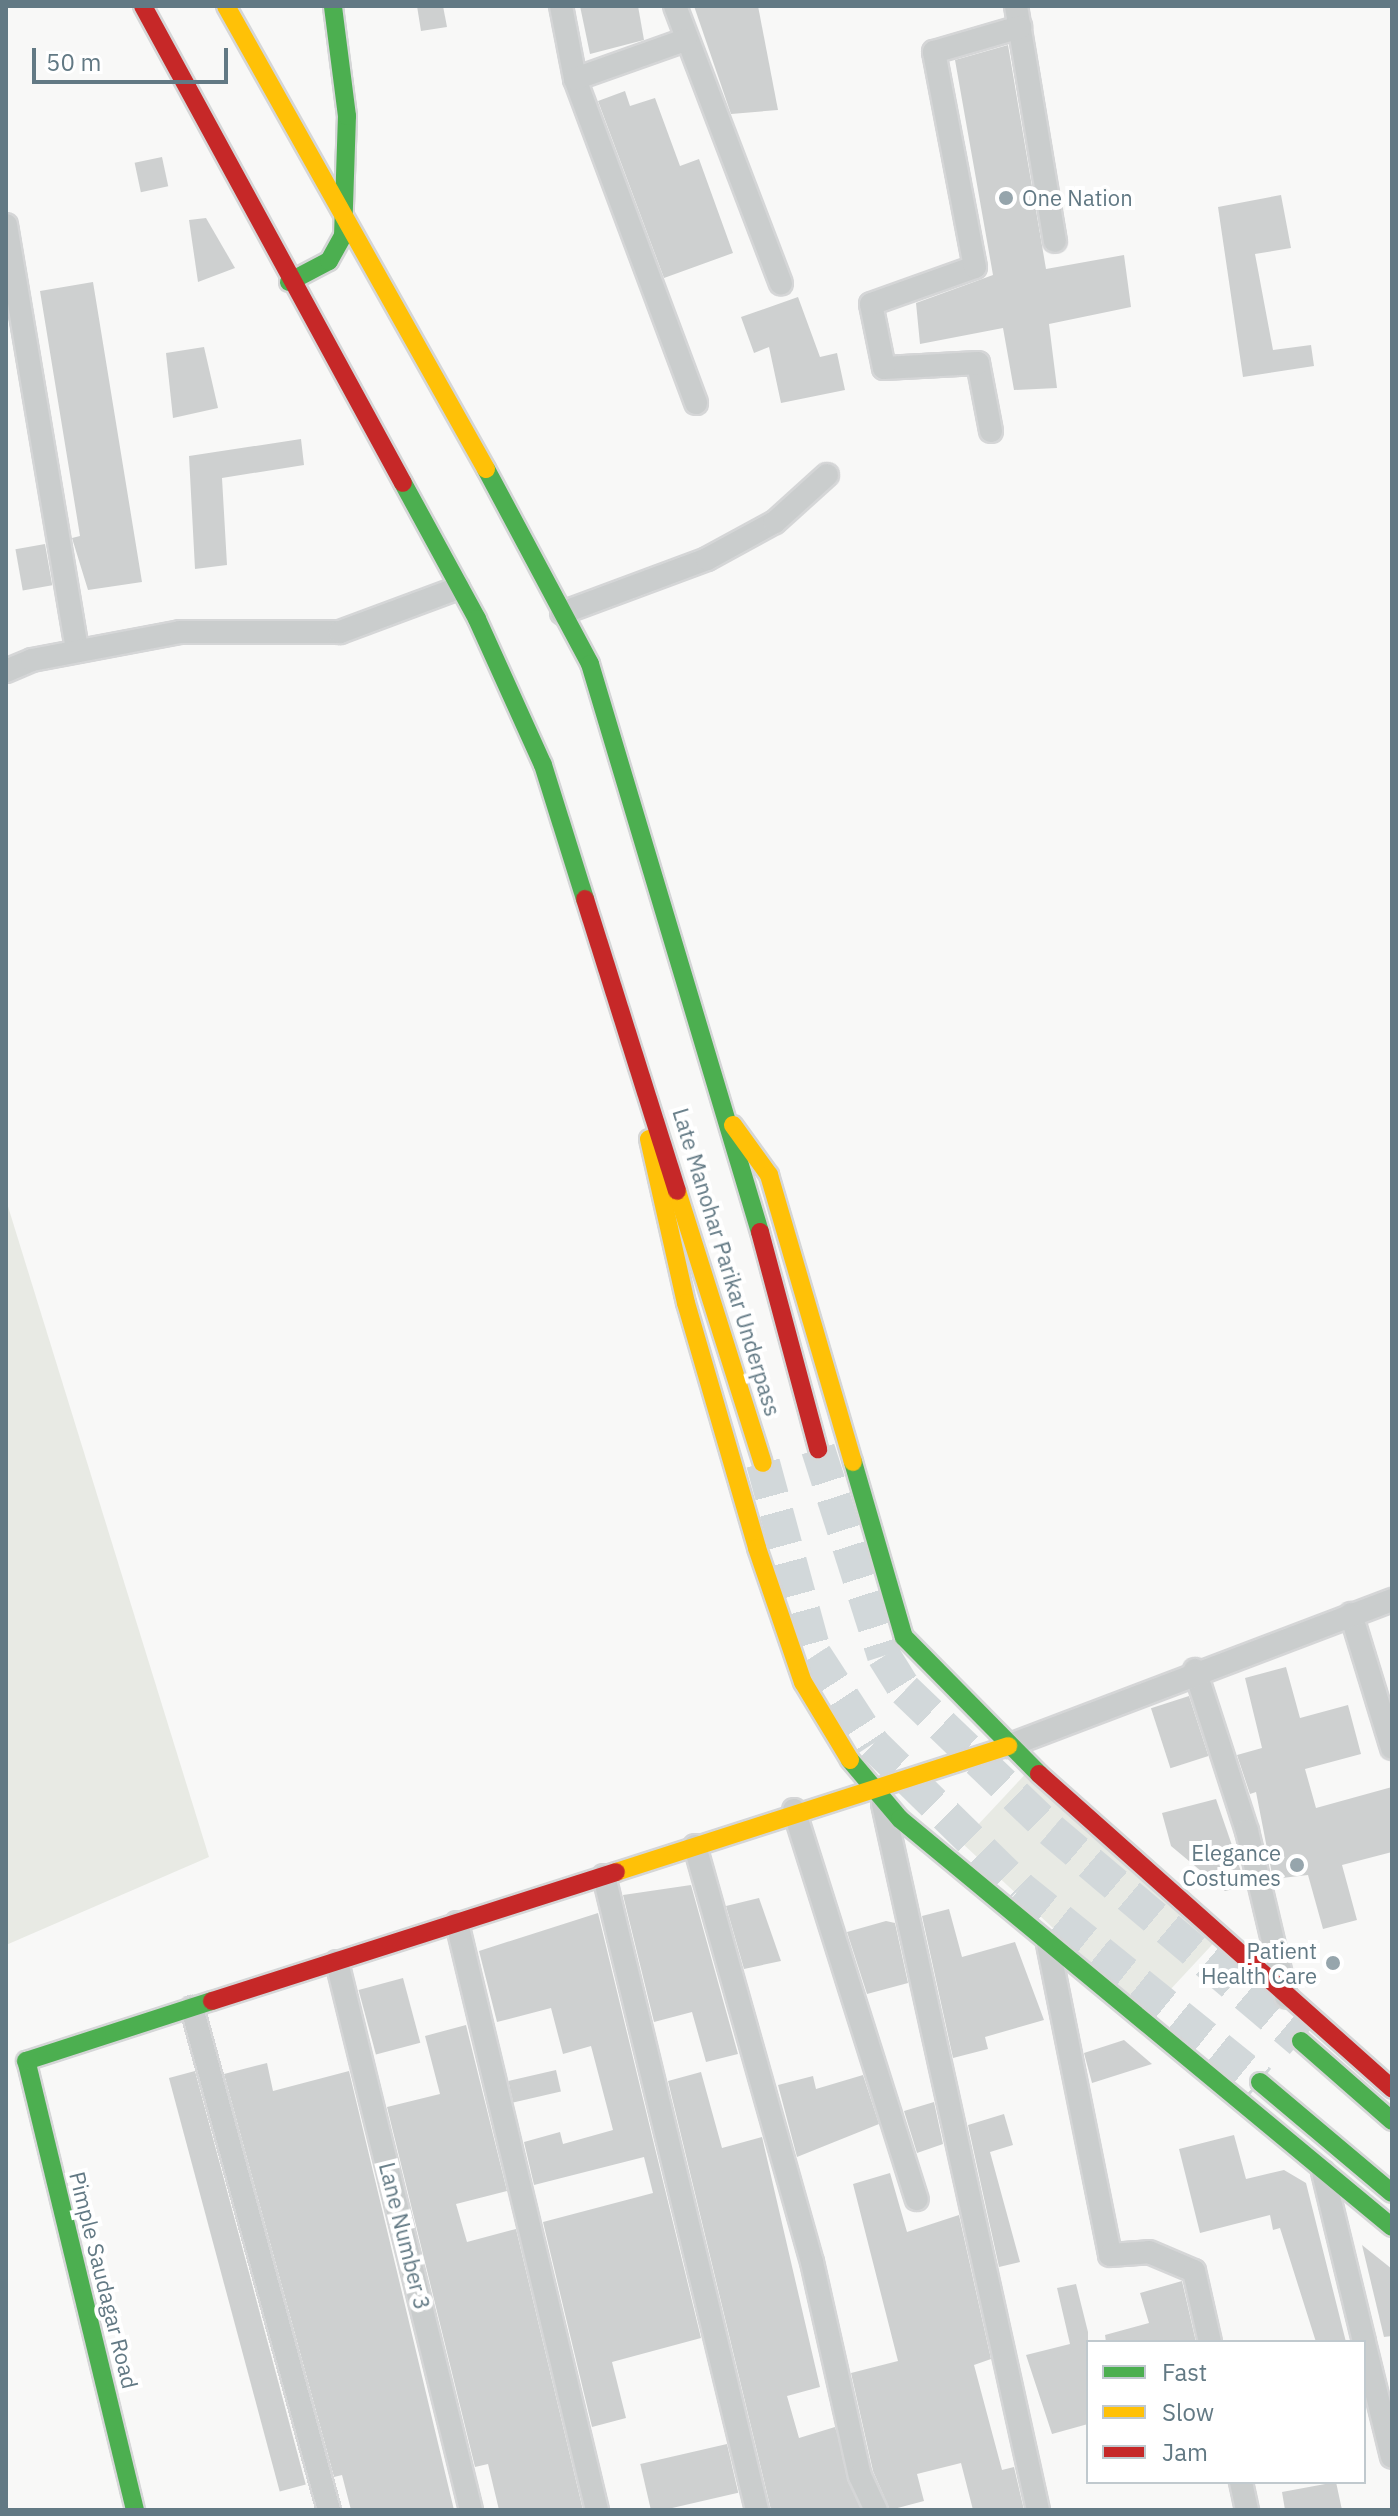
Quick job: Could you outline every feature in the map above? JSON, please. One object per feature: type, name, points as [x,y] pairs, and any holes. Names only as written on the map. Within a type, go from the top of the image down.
[{"type":"main road","points":[[143,6],[289,282],[458,588],[543,765],[643,1075],[662,1209],[757,1548],[803,1682],[878,1793],[1048,1944],[1392,2227]]},
{"type":"main road","name":"Late Manohar Parikar Underpass","points":[[226,6],[345,213],[590,664],[731,1123],[818,1449]]},
{"type":"main road","points":[[289,282],[329,261],[345,213],[347,116],[333,6]]},
{"type":"main road","name":"Late Manohar Parikar Underpass","points":[[643,1075],[763,1463]]},
{"type":"main road","points":[[731,1123],[769,1175],[904,1637],[1008,1746],[1392,2089]]},
{"type":"main road","points":[[16,2065],[604,1876],[794,1810],[878,1793],[1008,1746]]},
{"type":"main road","points":[[1301,2041],[1392,2121]]},
{"type":"main road","name":"Pimple Saudagar Road","points":[[16,2065],[135,2510]]},
{"type":"main road","points":[[1260,2082],[1392,2193]]},
{"type":"street","points":[[561,6],[575,79],[696,403]]},
{"type":"street","points":[[675,6],[685,40],[781,283]]},
{"type":"street","points":[[991,431],[978,363],[884,368],[871,304],[975,267],[934,52],[1018,17],[1055,241]]},
{"type":"street","points":[[575,79],[685,40]]},
{"type":"street","points":[[6,225],[77,651]]},
{"type":"street","points":[[562,613],[707,559],[775,522],[827,475]]},
{"type":"street","points":[[6,671],[77,651],[180,632],[340,632],[458,588]]},
{"type":"street","points":[[1008,1746],[1195,1670],[1392,1600]]},
{"type":"street","points":[[1351,1614],[1392,1748]]},
{"type":"street","points":[[1195,1670],[1247,1831],[1287,1997]]},
{"type":"street","points":[[878,1793],[1038,2510]]},
{"type":"street","points":[[794,1810],[917,2199]]},
{"type":"street","points":[[695,1846],[812,2262],[860,2476],[876,2510]]},
{"type":"street","points":[[604,1876],[757,2510]]},
{"type":"street","points":[[457,1923],[597,2510]]},
{"type":"street","points":[[1048,1944],[1110,2255],[1149,2252],[1194,2271],[1210,2340]]},
{"type":"street","name":"Lane Number 3","points":[[337,1962],[471,2510]]},
{"type":"street","points":[[192,2008],[329,2510]]},
{"type":"street","points":[[1323,2172],[1364,2340]]},
{"type":"street","points":[[1366,2350],[1392,2457]]},
{"type":"street","points":[[1241,2484],[1247,2510]]},
{"type":"shaded area","points":[[6,1200],[209,1857],[6,1945]]},
{"type":"shaded area","points":[[1031,1768],[1216,1941],[1146,2015],[961,1843]]},
{"type":"building","points":[[417,6],[443,6],[447,27],[421,31]]},
{"type":"building","points":[[580,6],[638,6],[644,40],[590,54]]},
{"type":"building","points":[[694,6],[758,6],[778,110],[731,114]]},
{"type":"building","name":"One Nation","points":[[1008,45],[1046,269],[1124,255],[1131,307],[1049,324],[1057,388],[1014,390],[1003,328],[920,344],[916,303],[993,275],[955,60]]},
{"type":"building","points":[[625,91],[630,106],[655,98],[680,166],[699,159],[733,253],[664,278],[598,101]]},
{"type":"building","points":[[162,157],[168,186],[141,192],[135,163]]},
{"type":"building","points":[[1281,195],[1291,248],[1255,254],[1273,350],[1311,345],[1314,366],[1243,377],[1218,207]]},
{"type":"building","points":[[206,218],[235,268],[198,282],[189,220]]},
{"type":"building","points":[[93,282],[142,582],[88,590],[72,538],[80,536],[40,291]]},
{"type":"building","points":[[798,297],[820,357],[837,353],[845,390],[781,403],[769,347],[754,353],[741,317]]},
{"type":"building","points":[[204,347],[218,408],[173,418],[166,353]]},
{"type":"building","points":[[301,439],[304,465],[222,478],[227,565],[195,569],[189,456]]},
{"type":"building","points":[[45,544],[52,585],[23,591],[15,549]]},
{"type":"building","points":[[1286,1667],[1300,1718],[1348,1705],[1361,1754],[1305,1769],[1316,1808],[1392,1787],[1392,1852],[1342,1865],[1357,1920],[1323,1929],[1308,1875],[1273,1879],[1256,1792],[1250,1794],[1237,1755],[1262,1748],[1245,1678]]},
{"type":"building","points":[[1189,1696],[1208,1756],[1170,1768],[1151,1708]]},
{"type":"building","points":[[1216,1799],[1246,1886],[1225,1891],[1171,1846],[1162,1813]]},
{"type":"building","points":[[691,1885],[738,2054],[706,2062],[692,2012],[654,2022],[623,1895]]},
{"type":"building","points":[[759,1898],[781,1961],[744,1969],[726,1906]]},
{"type":"building","points":[[949,1909],[962,1957],[1015,1942],[1044,2020],[985,2037],[988,2049],[953,2058],[922,1916]]},
{"type":"building","points":[[598,1913],[701,2338],[612,2362],[626,2418],[592,2427],[543,2222],[653,2193],[644,2157],[534,2185],[524,2142],[560,2132],[563,2144],[613,2130],[591,2046],[563,2054],[551,2008],[497,2022],[479,1951]]},
{"type":"building","points":[[886,1921],[895,1923],[908,1983],[867,1994],[847,1932]]},
{"type":"building","points":[[403,1978],[420,2043],[376,2055],[359,1990]]},
{"type":"building","points":[[466,2025],[507,2191],[456,2204],[467,2242],[516,2229],[583,2510],[499,2510],[488,2464],[475,2467],[387,2107],[440,2094],[425,2036]]},
{"type":"building","points":[[1124,2040],[1152,2064],[1092,2083],[1084,2053]]},
{"type":"building","points":[[267,2063],[273,2091],[349,2071],[454,2510],[351,2510],[342,2475],[334,2477],[224,2074]]},
{"type":"building","points":[[556,2070],[561,2091],[513,2102],[508,2081]]},
{"type":"building","points":[[195,2071],[306,2484],[280,2491],[169,2078]]},
{"type":"building","points":[[701,2072],[722,2148],[762,2137],[820,2387],[787,2396],[799,2438],[835,2427],[861,2510],[771,2510],[668,2081]]},
{"type":"building","points":[[863,2075],[879,2124],[797,2157],[778,2085],[813,2076],[816,2089]]},
{"type":"building","points":[[934,2102],[943,2144],[917,2153],[904,2111]]},
{"type":"building","points":[[1004,2114],[1013,2145],[990,2152],[1020,2262],[999,2267],[968,2125]]},
{"type":"building","points":[[1234,2135],[1246,2179],[1284,2170],[1306,2183],[1345,2340],[1315,2340],[1280,2228],[1273,2230],[1270,2215],[1200,2233],[1179,2149]]},
{"type":"building","points":[[890,2173],[907,2232],[959,2215],[991,2359],[974,2365],[1002,2470],[1014,2467],[1024,2510],[973,2510],[961,2463],[917,2474],[924,2501],[890,2510],[873,2471],[851,2373],[898,2361],[853,2184]]},
{"type":"building","points":[[1362,2245],[1392,2269],[1392,2336],[1384,2337]]},
{"type":"building","points":[[1182,2281],[1196,2340],[1106,2340],[1105,2335],[1149,2323],[1140,2293]]},
{"type":"building","points":[[1076,2284],[1088,2332],[1086,2425],[1052,2434],[1026,2355],[1070,2344],[1057,2288]]},
{"type":"building","points":[[727,2444],[738,2493],[663,2510],[651,2510],[640,2464]]},
{"type":"building","points":[[1336,2484],[1342,2510],[1285,2510],[1282,2492]]},
{"type":"tunnel","points":[[818,1449],[884,1656],[905,1690],[1051,1830],[1301,2041]]},
{"type":"tunnel","points":[[763,1463],[815,1655],[873,1744],[1020,1888],[1260,2082]]},
{"type":"traffic: fast","points":[[289,282],[329,261],[343,236],[347,116],[333,6]]},
{"type":"traffic: fast","points":[[486,469],[590,664],[760,1232]]},
{"type":"traffic: fast","points":[[403,483],[477,619],[543,765],[585,899]]},
{"type":"traffic: fast","points":[[853,1462],[904,1637],[1039,1774]]},
{"type":"traffic: fast","points":[[850,1760],[900,1819],[1392,2227]]},
{"type":"traffic: fast","points":[[135,2510],[26,2061],[212,2001]]},
{"type":"traffic: fast","points":[[1301,2041],[1392,2121]]},
{"type":"traffic: fast","points":[[1260,2082],[1392,2193]]},
{"type":"traffic: slow","points":[[226,6],[486,469]]},
{"type":"traffic: slow","points":[[733,1125],[769,1175],[853,1462]]},
{"type":"traffic: slow","points":[[649,1139],[686,1303],[757,1548],[803,1682],[850,1760]]},
{"type":"traffic: slow","points":[[677,1191],[763,1463]]},
{"type":"traffic: slow","points":[[616,1872],[1008,1746]]},
{"type":"traffic: jam","points":[[143,6],[403,483]]},
{"type":"traffic: jam","points":[[585,899],[677,1191]]},
{"type":"traffic: jam","points":[[760,1232],[818,1449]]},
{"type":"traffic: jam","points":[[1039,1774],[1392,2089]]},
{"type":"traffic: jam","points":[[212,2001],[616,1872]]},
{"type":"place","name":"One Nation","points":[[1006,198]]},
{"type":"place","name":"Elegance Costumes","points":[[1297,1865]]},
{"type":"place","name":"Patient Health Care","points":[[1333,1963]]}]
